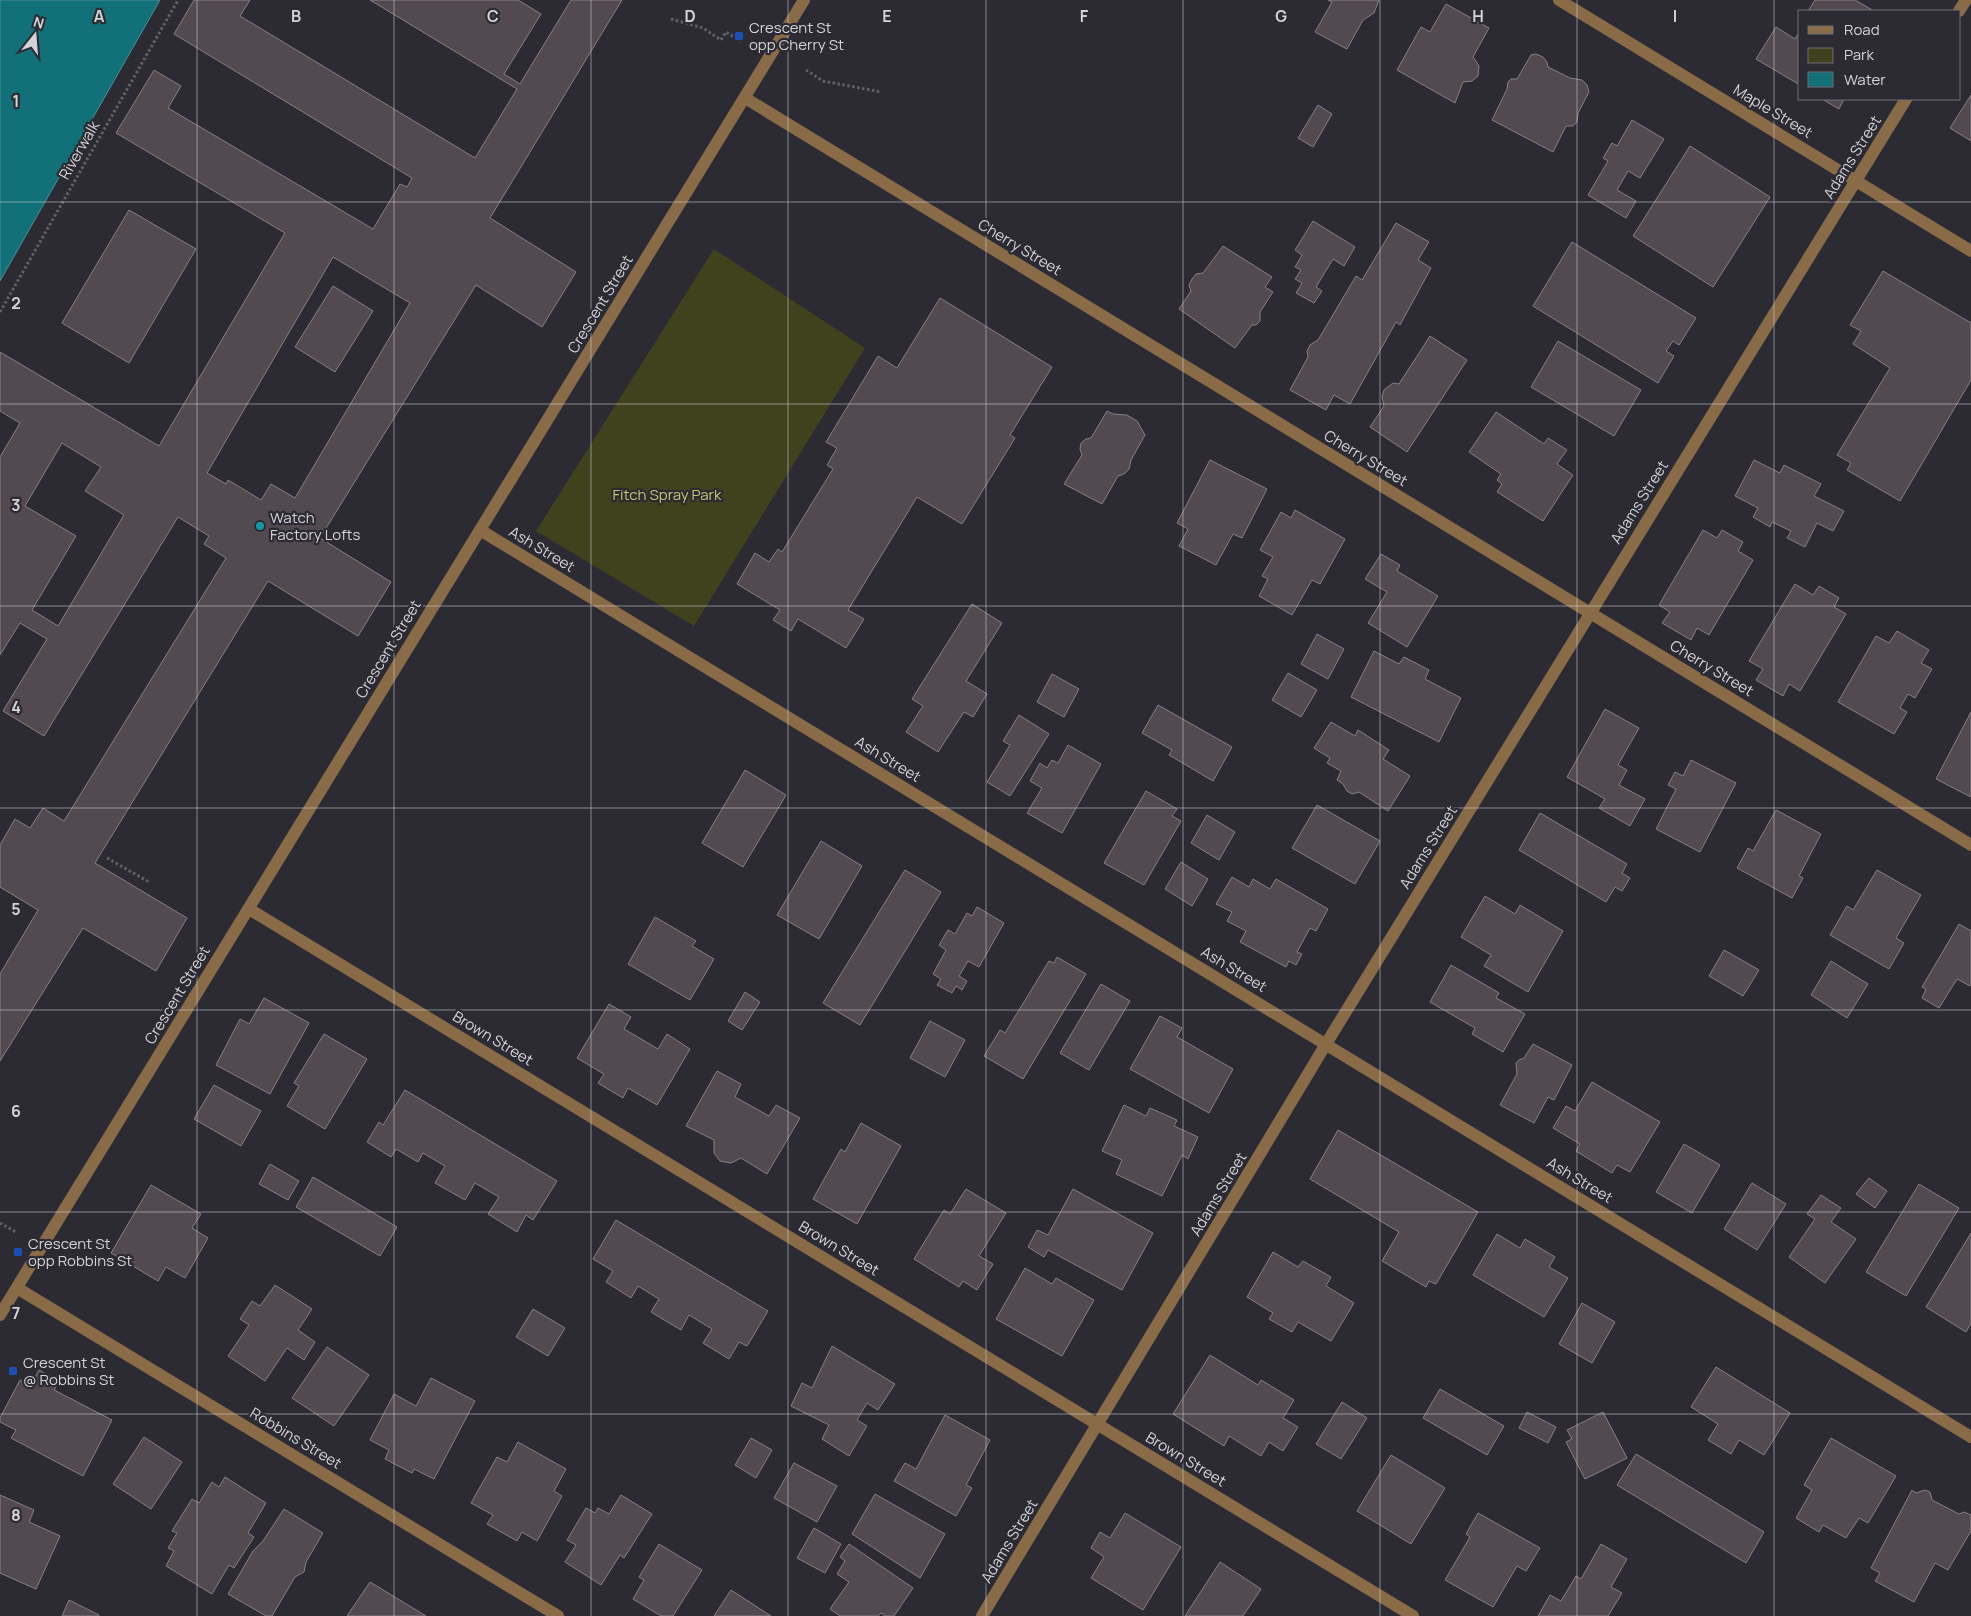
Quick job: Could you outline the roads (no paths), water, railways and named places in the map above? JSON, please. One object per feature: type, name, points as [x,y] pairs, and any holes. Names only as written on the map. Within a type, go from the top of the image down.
[{"type":"street","name":"Crescent Street","points":[[0,1315],[804,0]]},
{"type":"street","name":"Maple Street","points":[[1559,0],[1971,251]]},
{"type":"street","name":"Cherry Street","points":[[745,98],[1971,845]]},
{"type":"street","name":"Adams Street","points":[[982,1616],[1326,1044],[1905,100]]},
{"type":"street","name":"Ash Street","points":[[480,530],[1971,1437]]},
{"type":"street","name":"Brown Street","points":[[249,909],[1413,1616]]},
{"type":"street","name":"Robbins Street","points":[[17,1288],[558,1616]]},
{"type":"water","points":[[0,0],[160,0],[0,281]]},
{"type":"place","name":"Crescent St opp Cherry St","points":[[739,36]]},
{"type":"place","name":"Watch Factory Lofts","points":[[260,526]]},
{"type":"place","name":"Crescent St opp Robbins St","points":[[18,1252]]},
{"type":"place","name":"Crescent St @ Robbins St","points":[[13,1371]]},
{"type":"park label","name":"Fitch Spray Park","points":[[667,494]]}]
